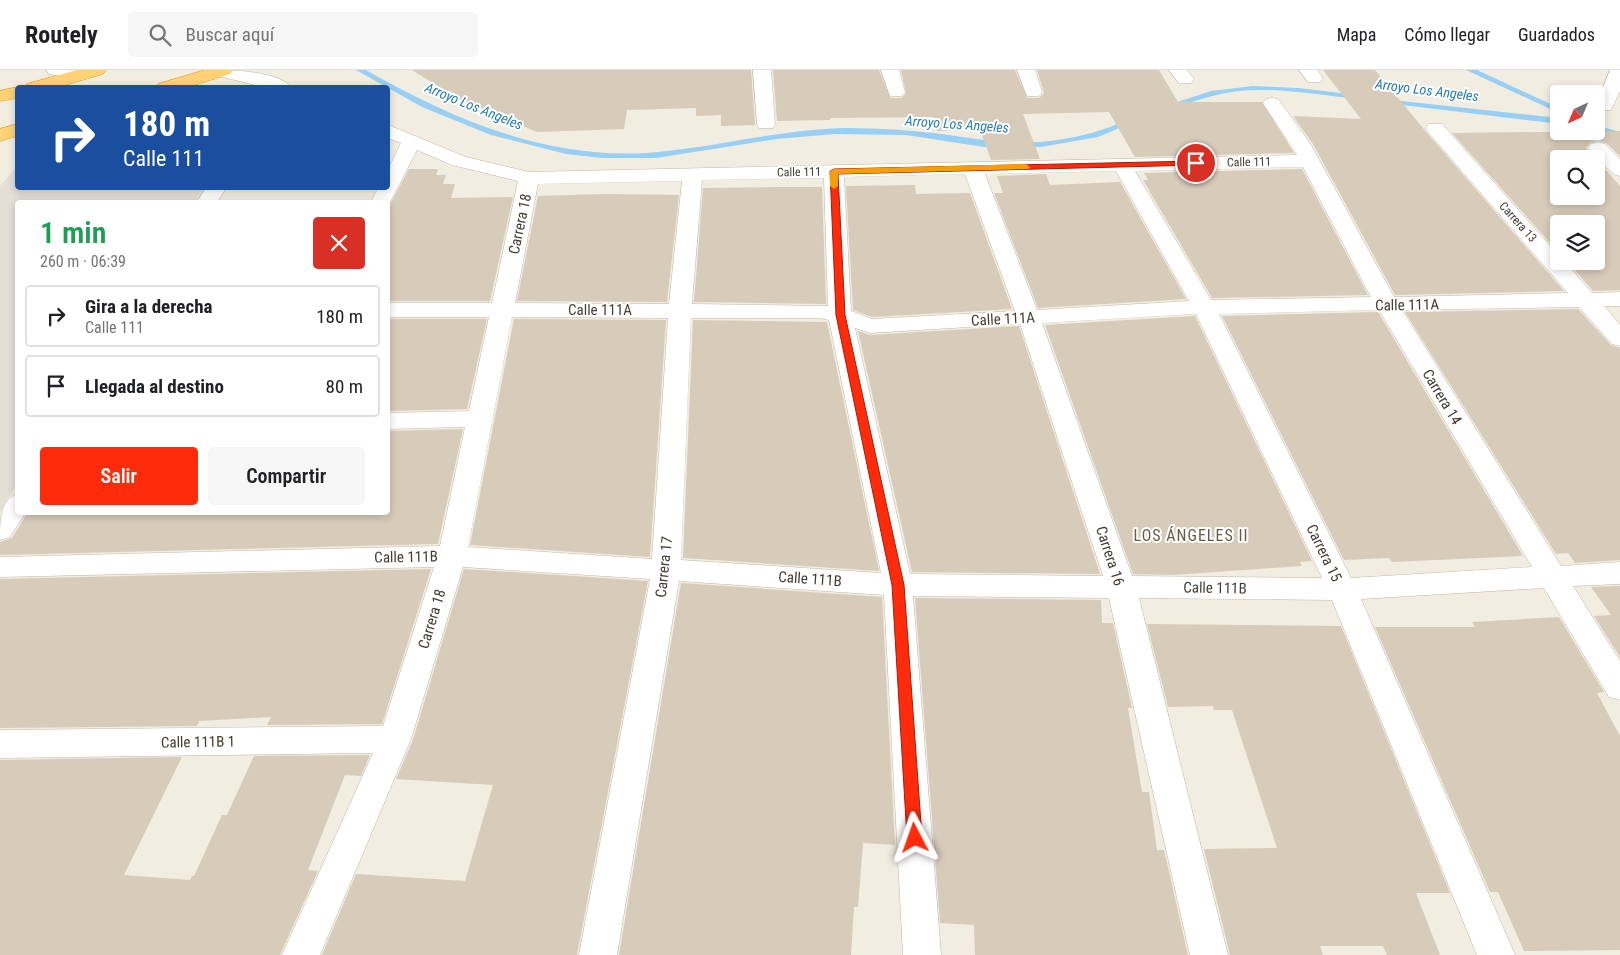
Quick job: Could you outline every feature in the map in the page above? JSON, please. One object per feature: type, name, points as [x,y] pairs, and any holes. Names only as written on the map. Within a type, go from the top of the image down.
[{"type":"highway","points":[[174,85],[223,70]]},
{"type":"highway","points":[[42,85],[88,72]]},
{"type":"highway","points":[[0,96],[15,93]]},
{"type":"highway","points":[[0,135],[15,131]]},
{"type":"street","points":[[56,70],[88,72]]},
{"type":"street","points":[[223,70],[275,83]]},
{"type":"street","points":[[762,70],[766,124]]},
{"type":"street","points":[[890,70],[896,92]]},
{"type":"street","points":[[1026,70],[1033,92]]},
{"type":"street","points":[[1605,106],[1619,70]]},
{"type":"street","name":"Carrera 14","points":[[1272,103],[1301,145],[1387,305],[1550,576],[1620,688]]},
{"type":"street","name":"Carrera 13","points":[[1434,128],[1588,300],[1620,339]]},
{"type":"street","name":"Calle 111","points":[[390,132],[459,161],[529,178],[1308,161]]},
{"type":"street","points":[[390,184],[412,141]]},
{"type":"street","points":[[1598,148],[1620,170]]},
{"type":"street","name":"Carrera 15","points":[[1122,165],[1204,308],[1342,589],[1496,955]]},
{"type":"street","name":"Carrera 16","points":[[973,168],[1030,318],[1121,586],[1209,955]]},
{"type":"street","points":[[834,171],[840,315],[898,585],[922,955]]},
{"type":"street","name":"Carrera 17","points":[[598,955],[666,570],[680,310],[693,174]]},
{"type":"street","name":"Carrera 18","points":[[301,955],[395,739],[452,556],[529,178]]},
{"type":"street","name":"Calle 111A","points":[[390,310],[819,311],[840,315],[870,326],[1204,308],[1620,299]]},
{"type":"street","points":[[390,421],[480,419]]},
{"type":"street","points":[[0,530],[15,508]]},
{"type":"street","name":"Calle 111B","points":[[0,567],[452,556],[898,585],[1342,589],[1620,573]]},
{"type":"street","name":"Calle 111B 1","points":[[0,744],[395,739]]},
{"type":"shaded area","points":[[15,169],[15,190],[203,190],[196,200],[15,200],[15,487],[0,512],[0,186]]},
{"type":"building","points":[[412,70],[751,70],[755,125],[721,126],[721,115],[696,116],[696,108],[627,110],[624,129],[537,132],[459,99]]},
{"type":"building","points":[[773,70],[879,70],[890,98],[902,98],[906,93],[901,70],[1015,70],[1027,98],[1039,98],[1044,93],[1037,70],[1159,70],[1178,102],[1262,102],[1294,153],[1135,157],[1109,112],[1023,114],[1040,159],[991,160],[980,130],[937,131],[933,117],[830,118],[830,120],[777,121]]},
{"type":"building","points":[[1323,70],[1375,70],[1564,291],[1395,295],[1313,144],[1293,116],[1361,119]]},
{"type":"building","points":[[1605,131],[1620,131],[1620,156],[1606,143],[1597,140],[1605,140]]},
{"type":"building","points":[[1550,132],[1550,140],[1597,140],[1590,143],[1586,148],[1588,150],[1550,150],[1550,205],[1605,205],[1605,169],[1620,186],[1620,290],[1593,291],[1575,270],[1605,270],[1605,215],[1550,215],[1550,243],[1452,133]]},
{"type":"building","points":[[409,169],[438,169],[436,175],[446,175],[443,184],[455,184],[451,198],[513,197],[490,301],[390,301],[390,204]]},
{"type":"building","points":[[1302,169],[1368,295],[1212,298],[1143,180],[1148,180],[1144,173]]},
{"type":"building","points":[[1046,174],[1050,185],[1120,182],[1186,299],[1038,308],[994,193],[1003,193],[997,176]]},
{"type":"building","points":[[915,185],[916,194],[970,193],[1012,309],[872,317],[853,310],[846,186]]},
{"type":"building","points":[[822,187],[826,304],[694,302],[703,188]]},
{"type":"building","points":[[605,194],[679,195],[667,302],[517,301],[538,196]]},
{"type":"building","points":[[1578,309],[1611,345],[1620,348],[1620,560],[1575,563],[1568,553],[1556,554],[1405,312]]},
{"type":"building","points":[[1378,312],[1523,556],[1392,562],[1389,558],[1344,560],[1222,316]]},
{"type":"building","points":[[1195,316],[1312,561],[1300,562],[1302,566],[1173,575],[1133,574],[1045,325]]},
{"type":"building","points":[[390,319],[487,319],[467,409],[390,411]]},
{"type":"building","points":[[514,319],[666,320],[650,557],[470,545]]},
{"type":"building","points":[[693,320],[827,322],[879,571],[683,558]]},
{"type":"building","points":[[1019,326],[1100,574],[912,572],[858,331],[870,335]]},
{"type":"building","points":[[463,429],[438,544],[0,555],[0,542],[12,538],[26,515],[390,515],[390,431]]},
{"type":"building","points":[[431,569],[382,724],[267,725],[271,717],[199,721],[197,726],[0,728],[0,579]]},
{"type":"building","points":[[464,569],[648,581],[577,955],[322,955],[356,874],[465,881],[493,785],[396,779],[413,740]]},
{"type":"building","points":[[681,583],[882,597],[895,845],[863,843],[858,907],[854,907],[851,955],[619,955]]},
{"type":"building","points":[[1620,586],[1620,657],[1594,616],[1611,615],[1591,587]]},
{"type":"building","points":[[915,598],[1101,600],[1102,623],[1113,623],[1132,708],[1128,708],[1142,792],[1149,792],[1157,850],[1164,850],[1188,955],[975,955],[974,925],[940,923]]},
{"type":"building","points":[[1559,617],[1604,692],[1597,693],[1620,736],[1620,950],[1524,951],[1498,892],[1490,892],[1375,627],[1475,627],[1472,622]]},
{"type":"building","points":[[1147,624],[1341,626],[1450,893],[1416,893],[1440,955],[1387,955],[1383,946],[1320,946],[1323,955],[1230,955],[1204,849],[1277,848],[1232,710],[1214,710],[1213,706],[1168,707]]},
{"type":"building","points":[[370,755],[361,776],[345,775],[308,870],[318,871],[280,955],[0,955],[0,760],[182,757],[124,875],[190,880],[194,876],[222,815],[227,815],[254,756]]},
{"type":"waterway","name":"Arroyo Los Angeles","points":[[360,70],[387,85]]},
{"type":"waterway","name":"Arroyo Los Angeles","points":[[1470,70],[1550,107]]},
{"type":"waterway","name":"Arroyo Los Angeles","points":[[390,87],[459,121],[494,134],[566,152],[602,156],[656,155],[777,136],[834,131],[878,131],[944,137],[984,144],[1041,145],[1095,135],[1132,121]]},
{"type":"waterway","name":"Arroyo Los Angeles","points":[[1166,107],[1211,94],[1253,88],[1298,90],[1358,97]]},
{"type":"waterway","name":"Arroyo Los Angeles","points":[[1386,101],[1550,120]]},
{"type":"waterway","name":"Arroyo Los Angeles","points":[[1605,131],[1620,135]]},
{"type":"slow traffic","points":[[834,186],[834,171],[1026,167]]},
{"type":"district","name":"LOS ÁNGELES II","points":[[1191,535]]},
{"type":"route","points":[[915,838],[898,585],[840,315],[834,171],[1196,163]]}]
